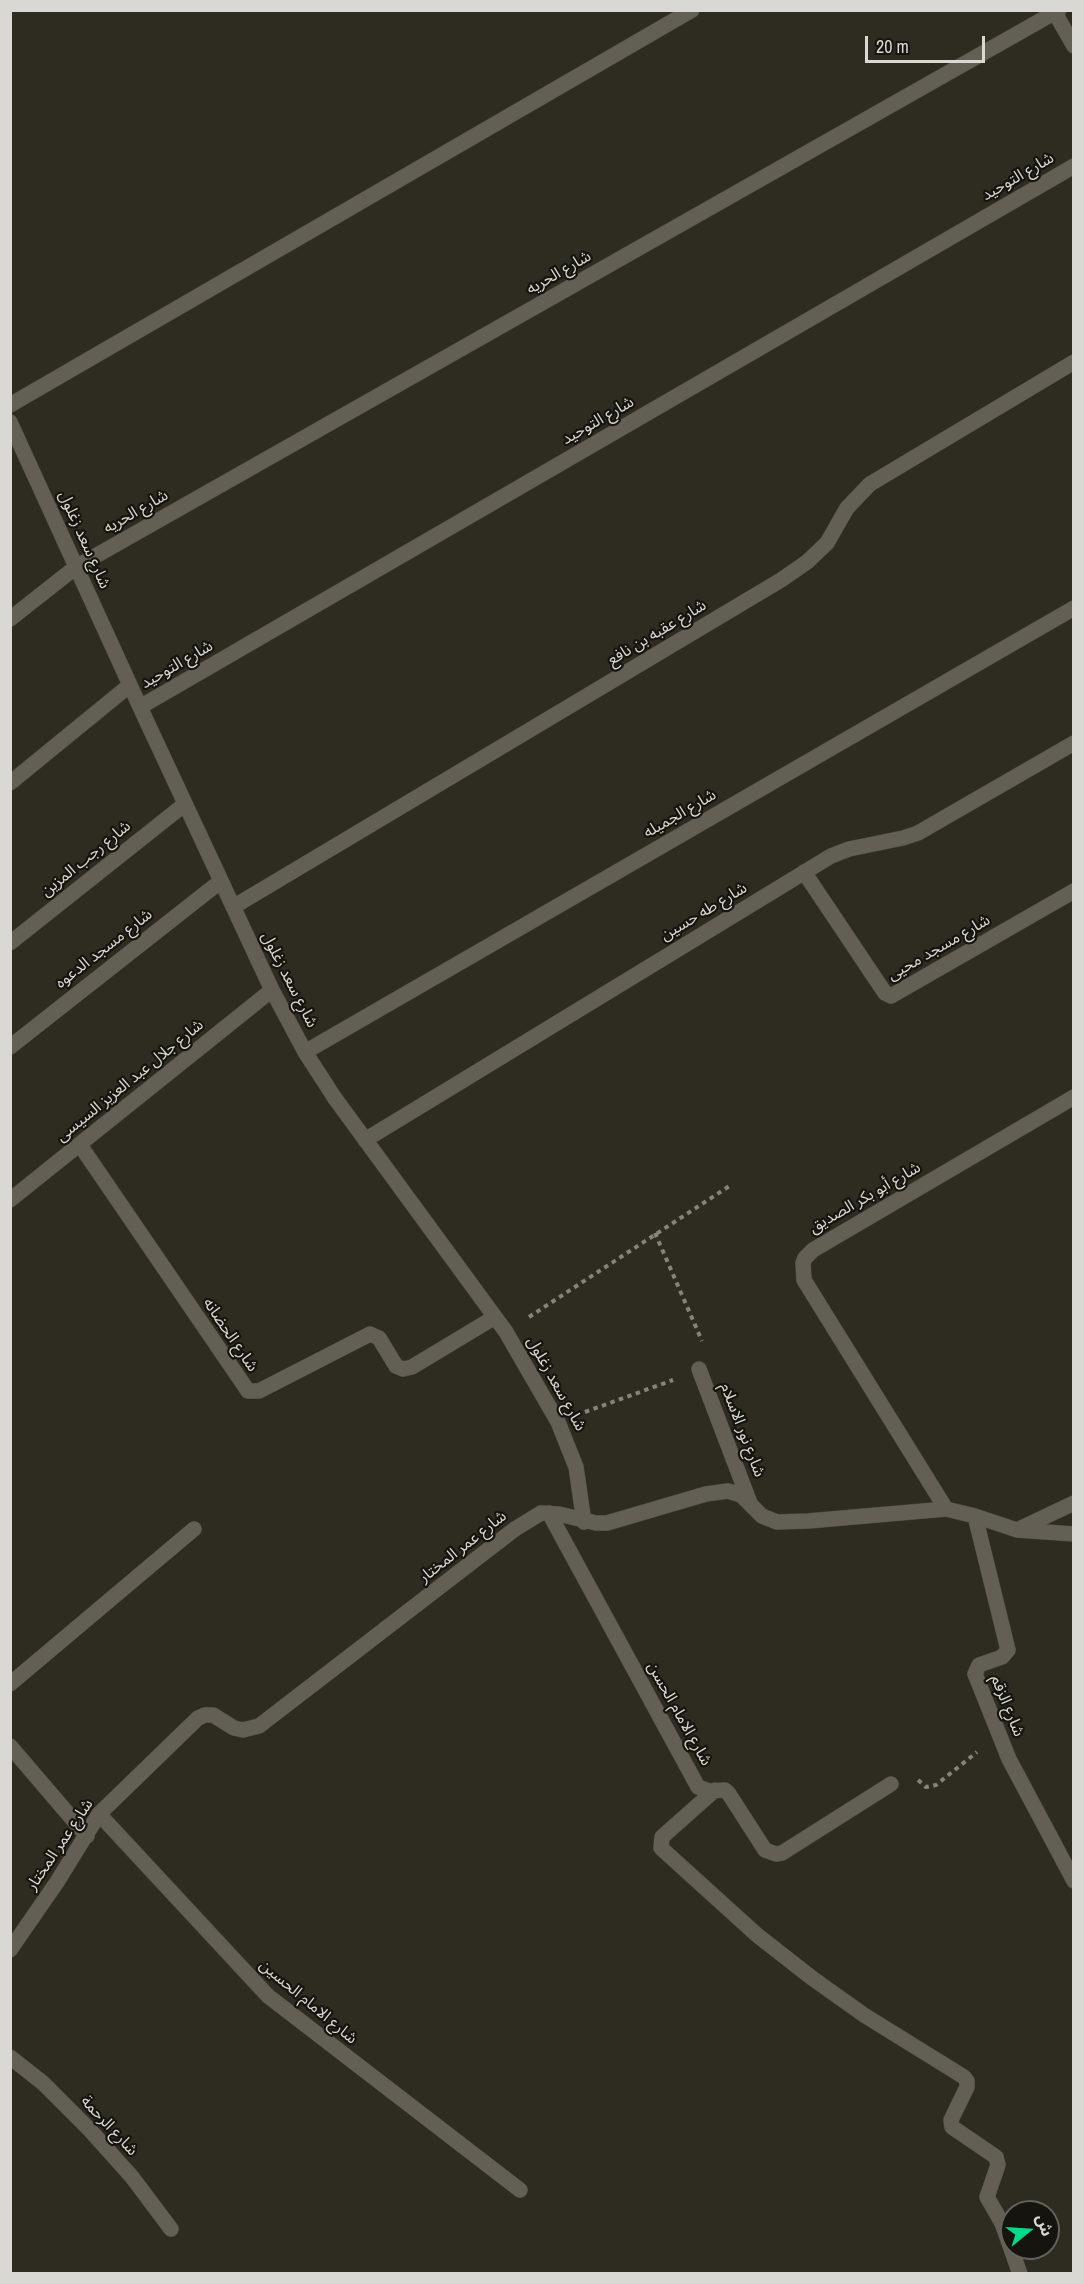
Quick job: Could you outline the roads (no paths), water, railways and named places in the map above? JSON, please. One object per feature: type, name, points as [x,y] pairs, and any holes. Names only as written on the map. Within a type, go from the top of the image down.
[{"type":"street","points":[[10,405],[692,10]]},
{"type":"street","points":[[1057,12],[1074,46]]},
{"type":"street","name":"شارع الحريه","points":[[10,619],[76,567],[1057,12]]},
{"type":"street","name":"شارع التوحيد","points":[[140,707],[1074,166]]},
{"type":"street","name":"شارع عقبه بن نافع","points":[[233,907],[781,580],[807,562],[827,543],[848,508],[870,484],[1074,362]]},
{"type":"street","name":"شارع سعد زغلول","points":[[10,422],[14,441],[76,567],[272,990],[305,1052],[365,1140],[506,1332],[558,1422],[576,1467],[584,1522]]},
{"type":"street","name":"شارع الجميله","points":[[305,1052],[1074,608]]},
{"type":"street","points":[[10,783],[130,685]]},
{"type":"street","name":"شارع طه حسين","points":[[365,1140],[831,856],[849,849],[918,833],[1074,743]]},
{"type":"street","name":"شارع رجب المزين","points":[[10,943],[184,804]]},
{"type":"street","name":"شارع مسجد محيى","points":[[804,872],[885,993],[891,996],[1074,891]]},
{"type":"street","name":"شارع مسجد الدعوه","points":[[10,1047],[221,881]]},
{"type":"street","name":"شارع جلال عبد العزيز السيسى","points":[[10,1200],[272,990]]},
{"type":"street","name":"شارع أبو بكر الصديق","points":[[946,1509],[804,1280],[802,1269],[805,1258],[813,1250],[1074,1097]]},
{"type":"street","name":"شارع الحضانه","points":[[80,1145],[248,1391],[259,1392],[370,1334],[379,1338],[396,1366],[403,1369],[412,1367],[495,1317]]},
{"type":"street","name":"شارع نور الاسلام","points":[[699,1369],[751,1505]]},
{"type":"street","points":[[549,1513],[596,1524],[622,1520],[719,1491],[728,1491],[741,1495],[767,1520],[786,1522],[946,1509],[1017,1530],[1074,1534]]},
{"type":"street","points":[[1017,1530],[1074,1503]]},
{"type":"street","name":"شارع الامام الحسن","points":[[549,1513],[698,1787],[725,1790],[765,1850],[776,1854],[787,1850],[891,1784]]},
{"type":"street","name":"شارع عمر المختار","points":[[10,1950],[87,1836],[99,1814],[202,1716],[213,1715],[234,1728],[243,1730],[260,1726],[515,1529],[532,1517],[549,1513]]},
{"type":"street","name":"شارع الزقم","points":[[975,1516],[1008,1644],[1006,1655],[979,1665],[975,1671],[999,1735],[1074,1881]]},
{"type":"street","points":[[10,1684],[194,1529]]},
{"type":"street","points":[[10,1746],[87,1836]]},
{"type":"street","points":[[715,1790],[662,1837],[662,1848],[757,1935],[812,1978],[864,2015],[964,2077],[967,2087],[951,2120],[952,2127],[996,2157],[998,2165],[987,2197],[1002,2223],[1020,2274]]},
{"type":"street","name":"شارع الامام الحسين","points":[[99,1814],[268,1996],[520,2190]]},
{"type":"street","name":"شارع الرحمة","points":[[10,2057],[43,2084],[89,2128],[132,2177],[171,2229]]}]
